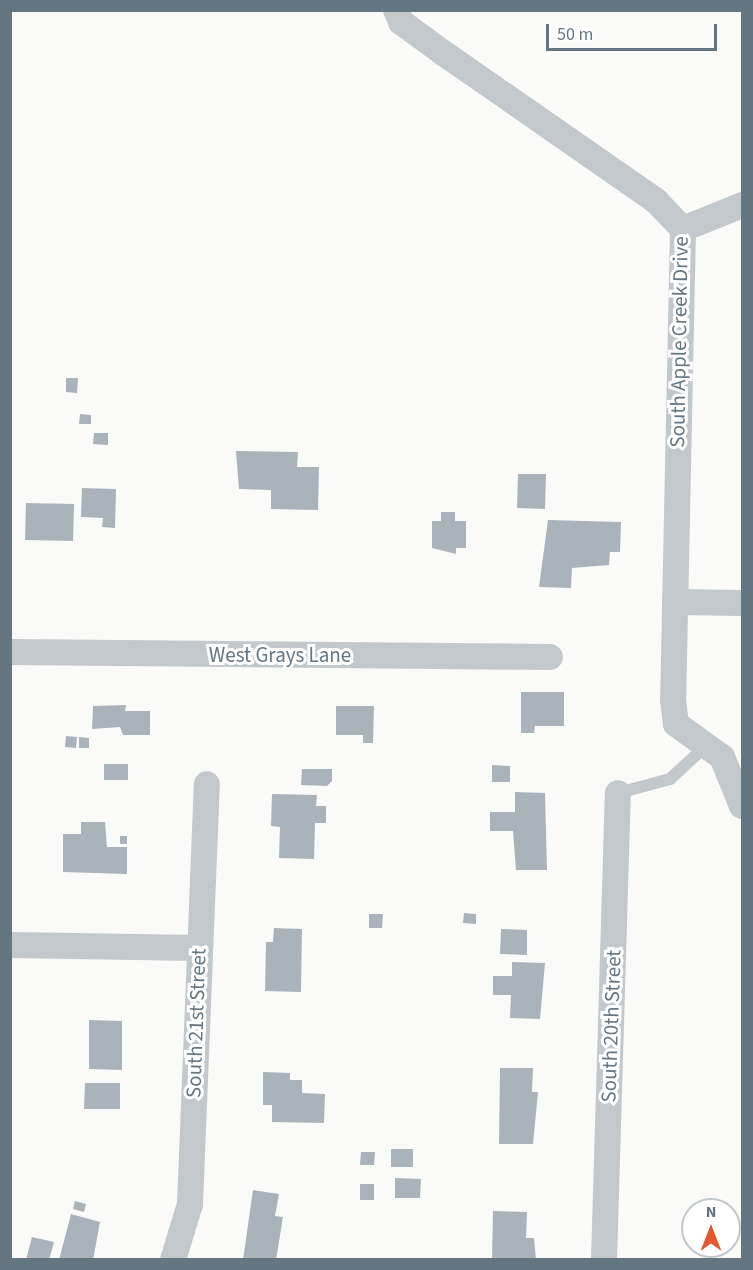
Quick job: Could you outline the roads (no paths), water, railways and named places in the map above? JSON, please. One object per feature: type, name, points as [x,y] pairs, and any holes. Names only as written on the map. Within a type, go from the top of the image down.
[{"type":"street","name":"South Apple Creek Drive","points":[[396,10],[401,21],[442,52],[656,201],[683,229],[675,602],[676,723],[690,738],[706,745]]},
{"type":"street","points":[[683,229],[742,205]]},
{"type":"street","points":[[675,602],[742,603]]},
{"type":"street","name":"West Grays Lane","points":[[10,652],[550,657]]},
{"type":"street","points":[[706,745],[722,757],[742,806]]},
{"type":"street","name":"South 21st Street","points":[[173,1260],[190,1204],[207,784]]},
{"type":"street","name":"South 20th Street","points":[[604,1260],[618,793]]},
{"type":"street","points":[[10,945],[199,948]]},
{"type":"lane","points":[[618,793],[670,779],[706,745]]}]
